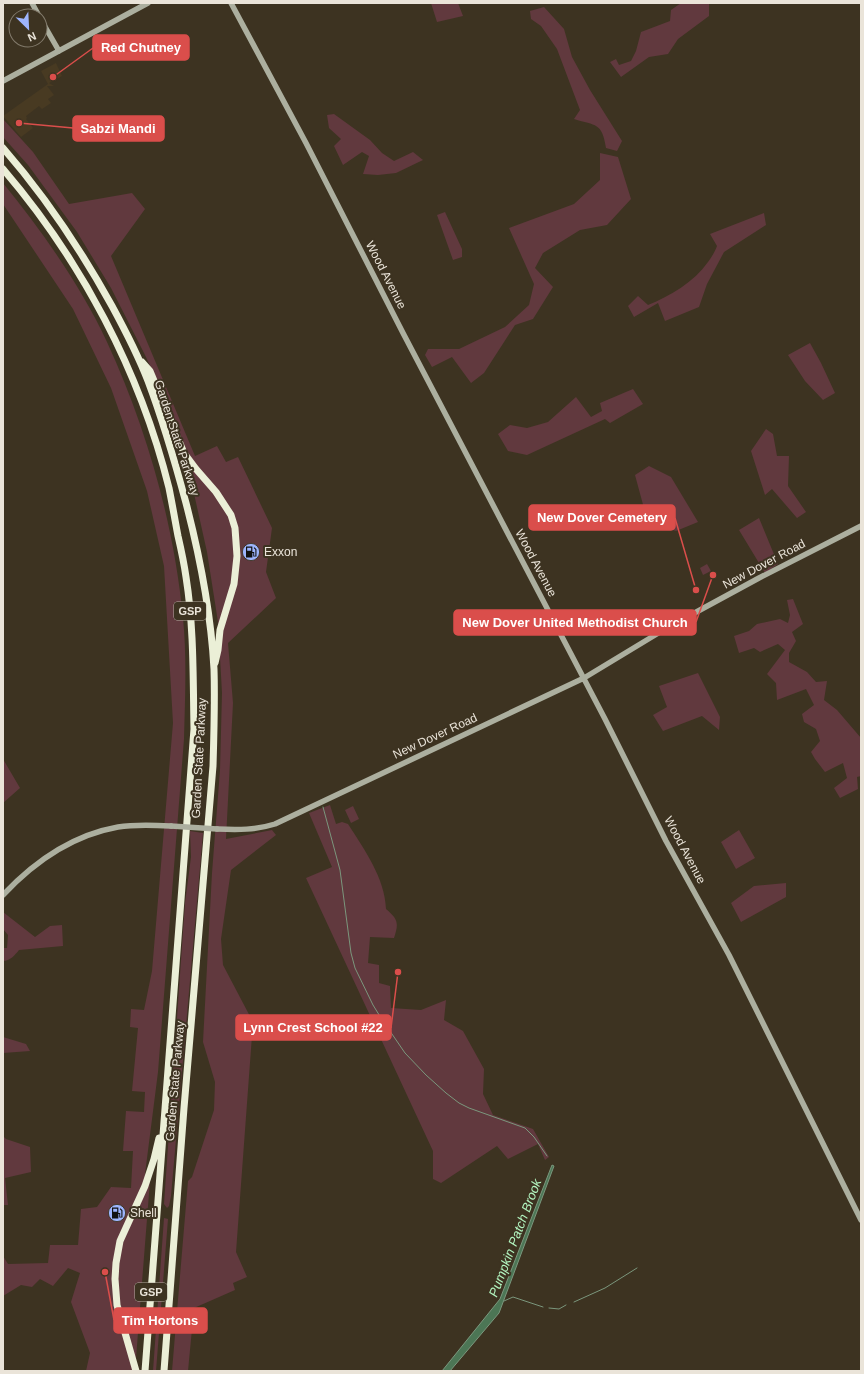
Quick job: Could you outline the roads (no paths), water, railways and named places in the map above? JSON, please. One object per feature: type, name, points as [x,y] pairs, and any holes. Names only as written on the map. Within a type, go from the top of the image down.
[{"type":"highway","name":"Garden State Parkway","points":[[3,148],[50,208],[81,253],[116,313],[138,359],[150,388],[177,469],[196,543],[208,609],[214,669],[212,766],[164,1371]]},
{"type":"highway","name":"Garden State Parkway","points":[[3,169],[42,218],[65,252],[100,311],[124,360],[144,411],[166,476],[186,577],[191,624],[194,729],[186,816],[145,1371]]},
{"type":"highway","points":[[138,359],[150,371],[184,453],[216,492],[231,515],[235,528],[237,556],[234,584],[220,630],[214,669]]},
{"type":"highway","points":[[136,1371],[117,1305],[115,1280],[116,1263],[120,1241],[145,1186],[154,1159],[165,1110]]},
{"type":"street","points":[[3,81],[148,3]]},
{"type":"street","name":"Wood Avenue","points":[[231,3],[306,143],[584,678],[666,841],[729,955],[861,1220]]},
{"type":"street","points":[[48,31],[59,51]]},
{"type":"street","name":"New Dover Road","points":[[3,894],[37,864],[55,852],[78,839],[104,830],[119,827],[148,825],[250,830],[275,824],[584,678],[665,629],[759,578],[861,526]]},
{"type":"waterway","points":[[323,807],[340,870],[351,953],[355,968],[381,1018],[405,1053],[446,1093],[459,1103],[469,1108],[525,1128],[534,1137],[547,1156]]},
{"type":"waterway","points":[[574,1302],[605,1288],[637,1268]]},
{"type":"waterway","name":"Pumpkin Patch Brook","points":[[504,1301],[513,1297],[543,1307]]},
{"type":"waterway","points":[[549,1308],[559,1309],[566,1305]]},
{"type":"place","name":"Red Chutney","points":[[53,77]]},
{"type":"place","name":"Sabzi Mandi","points":[[19,123]]},
{"type":"place","name":"Exxon","points":[[251,552]]},
{"type":"place","name":"New Dover United Methodist Church","points":[[713,575]]},
{"type":"place","name":"New Dover Cemetery","points":[[696,590]]},
{"type":"place","name":"Lynn Crest School #22","points":[[398,972]]},
{"type":"place","name":"Shell","points":[[117,1213]]},
{"type":"place","name":"Tim Hortons","points":[[105,1272]]}]
